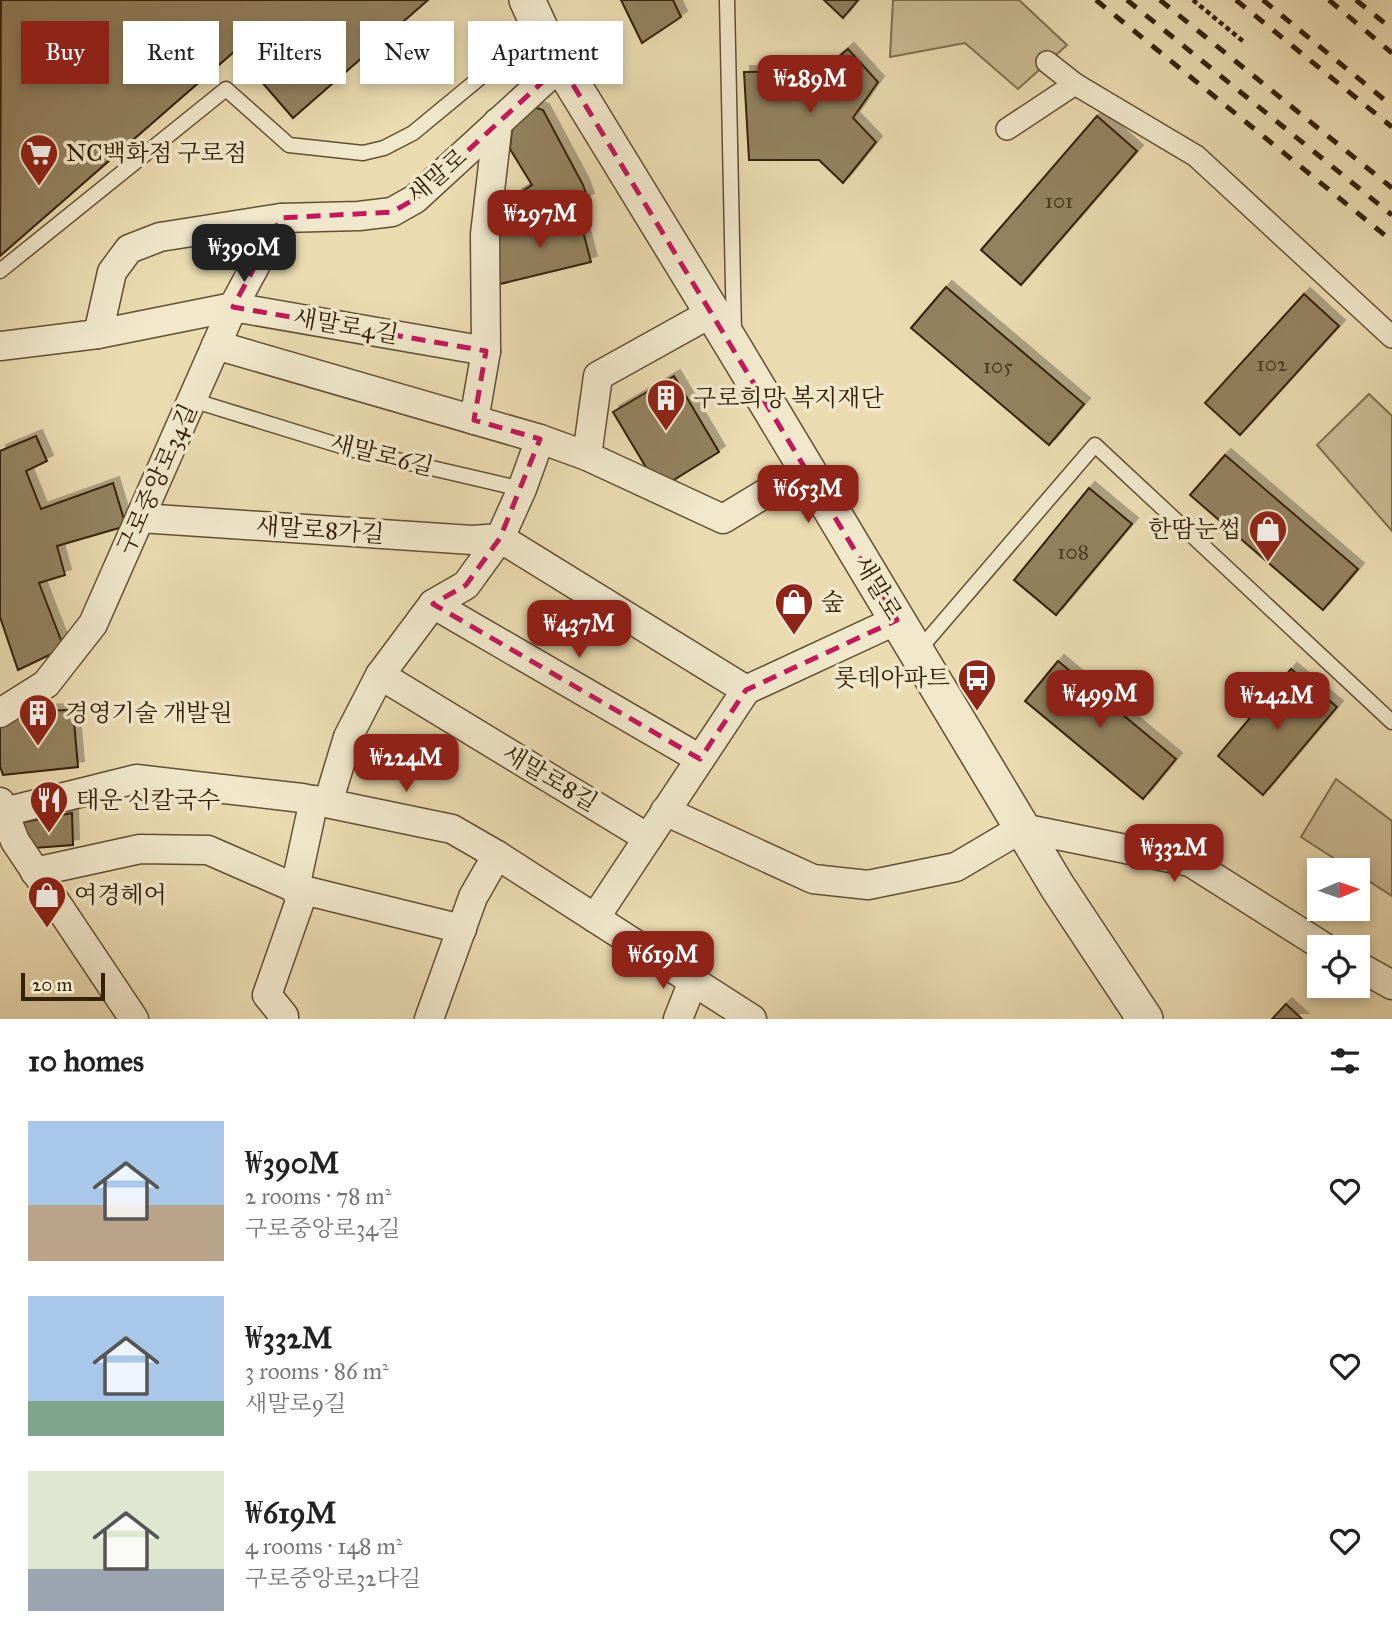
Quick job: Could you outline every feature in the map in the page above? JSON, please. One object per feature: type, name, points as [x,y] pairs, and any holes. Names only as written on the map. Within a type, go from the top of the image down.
[{"type":"street","points":[[1047,62],[1075,85],[1196,156],[1392,337]]},
{"type":"street","name":"새말로","points":[[98,334],[111,272],[129,249],[160,237],[281,218],[359,216],[392,212],[415,199],[540,84]]},
{"type":"street","name":"새말로","points":[[573,84],[807,468],[1057,886],[1144,1019]]},
{"type":"street","points":[[1007,129],[1075,85]]},
{"type":"street","name":"새말로","points":[[474,420],[486,351],[485,234],[498,122]]},
{"type":"street","name":"구로중앙로34길","points":[[0,713],[46,684],[93,624],[233,307],[281,218]]},
{"type":"street","name":"새말로4길","points":[[0,346],[98,334],[233,307],[486,351]]},
{"type":"street","points":[[587,456],[598,376],[712,312]]},
{"type":"street","points":[[216,345],[540,439],[587,456],[723,519],[807,468]]},
{"type":"street","points":[[284,1019],[267,995],[300,901],[295,888],[321,802],[348,737],[380,675],[433,604],[466,585],[500,538],[540,439]]},
{"type":"street","name":"새말로8가길","points":[[140,518],[472,540],[500,538]]},
{"type":"street","points":[[500,538],[746,690]]},
{"type":"street","points":[[433,604],[700,759]]},
{"type":"street","points":[[595,918],[746,690],[897,620]]},
{"type":"street","name":"새말로8길","points":[[380,675],[648,838]]},
{"type":"street","points":[[134,1019],[15,841],[1,810],[136,779],[321,802],[452,829],[497,855],[752,1019]]},
{"type":"street","points":[[665,811],[813,879],[868,885],[956,867],[1022,828],[1190,862],[1307,936]]},
{"type":"street","points":[[35,872],[140,849],[208,850],[295,888],[462,929]]},
{"type":"street","points":[[429,1019],[473,897],[497,855]]},
{"type":"street","points":[[1370,973],[1392,985]]},
{"type":"street","points":[[678,1019],[693,981]]},
{"type":"lane","points":[[727,0],[734,348]]},
{"type":"lane","points":[[0,271],[226,89],[289,145],[363,153],[384,148],[413,133],[534,14]]},
{"type":"lane","name":"새말로6길","points":[[192,400],[354,450],[522,489]]},
{"type":"lane","points":[[917,652],[1096,444],[1392,722]]},
{"type":"path","points":[[1196,1],[1244,42]]},
{"type":"highlighted area","points":[[561,65],[897,620],[746,690],[700,759],[433,604],[466,585],[500,538],[540,439],[474,420],[486,351],[233,307],[281,218],[392,212],[415,199]]},
{"type":"shaded area","points":[[893,0],[1019,0],[1067,45],[1018,89],[965,43],[890,57]]},
{"type":"shaded area","points":[[1369,394],[1392,416],[1392,531],[1317,445]]},
{"type":"shaded area","points":[[1336,779],[1392,821],[1392,896],[1370,882],[1370,858],[1333,858],[1301,837]]},
{"type":"building","name":"NC백화점 구로점","points":[[1,0],[428,0],[404,21],[360,21],[360,59],[346,72],[346,21],[233,21],[233,53],[219,65],[219,21],[123,21],[123,84],[197,84],[0,256]]},
{"type":"building","points":[[621,0],[673,0],[681,17],[642,43]]},
{"type":"building","points":[[824,0],[858,0],[843,18]]},
{"type":"building","points":[[848,49],[878,82],[853,118],[876,142],[843,183],[819,160],[749,160],[744,72],[822,71]]},
{"type":"building","name":"NC백화점 구로점","points":[[264,84],[332,84],[293,118]]},
{"type":"building","points":[[525,110],[543,110],[588,199],[556,218],[550,212],[532,222],[516,195],[532,185],[510,149],[512,129]]},
{"type":"building","points":[[1097,116],[1137,151],[1021,285],[981,250]]},
{"type":"building","points":[[579,216],[591,262],[496,285],[494,235]]},
{"type":"building","points":[[946,287],[1084,404],[1049,445],[911,328]]},
{"type":"building","points":[[1304,294],[1339,326],[1240,435],[1205,403]]},
{"type":"building","name":"구로희망 복지재단","points":[[674,376],[719,452],[659,489],[613,412]]},
{"type":"building","points":[[36,436],[47,461],[26,471],[41,509],[113,483],[126,526],[57,546],[65,575],[39,583],[64,648],[18,670],[0,617],[0,451]]},
{"type":"building","points":[[1225,455],[1358,569],[1323,610],[1190,495]]},
{"type":"building","points":[[1089,488],[1132,524],[1056,615],[1014,580]]},
{"type":"building","points":[[1058,661],[1176,759],[1143,799],[1025,701]]},
{"type":"building","points":[[1291,669],[1337,707],[1263,795],[1218,756]]},
{"type":"building","name":"경영기술 개발원","points":[[73,710],[78,767],[3,775],[0,766],[0,727],[25,711]]},
{"type":"building","name":"태운 신칼국수","points":[[72,813],[73,845],[34,848],[19,823]]},
{"type":"building","points":[[1286,1004],[1302,1019],[1272,1019]]},
{"type":"railway","points":[[1096,0],[1392,241]]},
{"type":"railway","points":[[1127,0],[1392,215]]},
{"type":"railway","points":[[1160,0],[1392,188]]},
{"type":"railway","points":[[1236,0],[1392,127]]},
{"type":"railway","points":[[1263,0],[1392,106]]},
{"type":"railway","points":[[1329,0],[1392,53]]},
{"type":"railway","points":[[1356,0],[1392,29]]},
{"type":"place","name":"NC백화점 구로점","points":[[39,187]]},
{"type":"place","name":"구로희망 복지재단","points":[[666,432]]},
{"type":"place","name":"한땀눈썹","points":[[1268,563]]},
{"type":"place","name":"숲","points":[[794,636]]},
{"type":"place","name":"롯데아파트","points":[[977,712]]},
{"type":"place","name":"경영기술 개발원","points":[[38,747]]},
{"type":"place","name":"태운 신칼국수","points":[[49,834]]},
{"type":"place","name":"여경헤어","points":[[47,929]]}]
